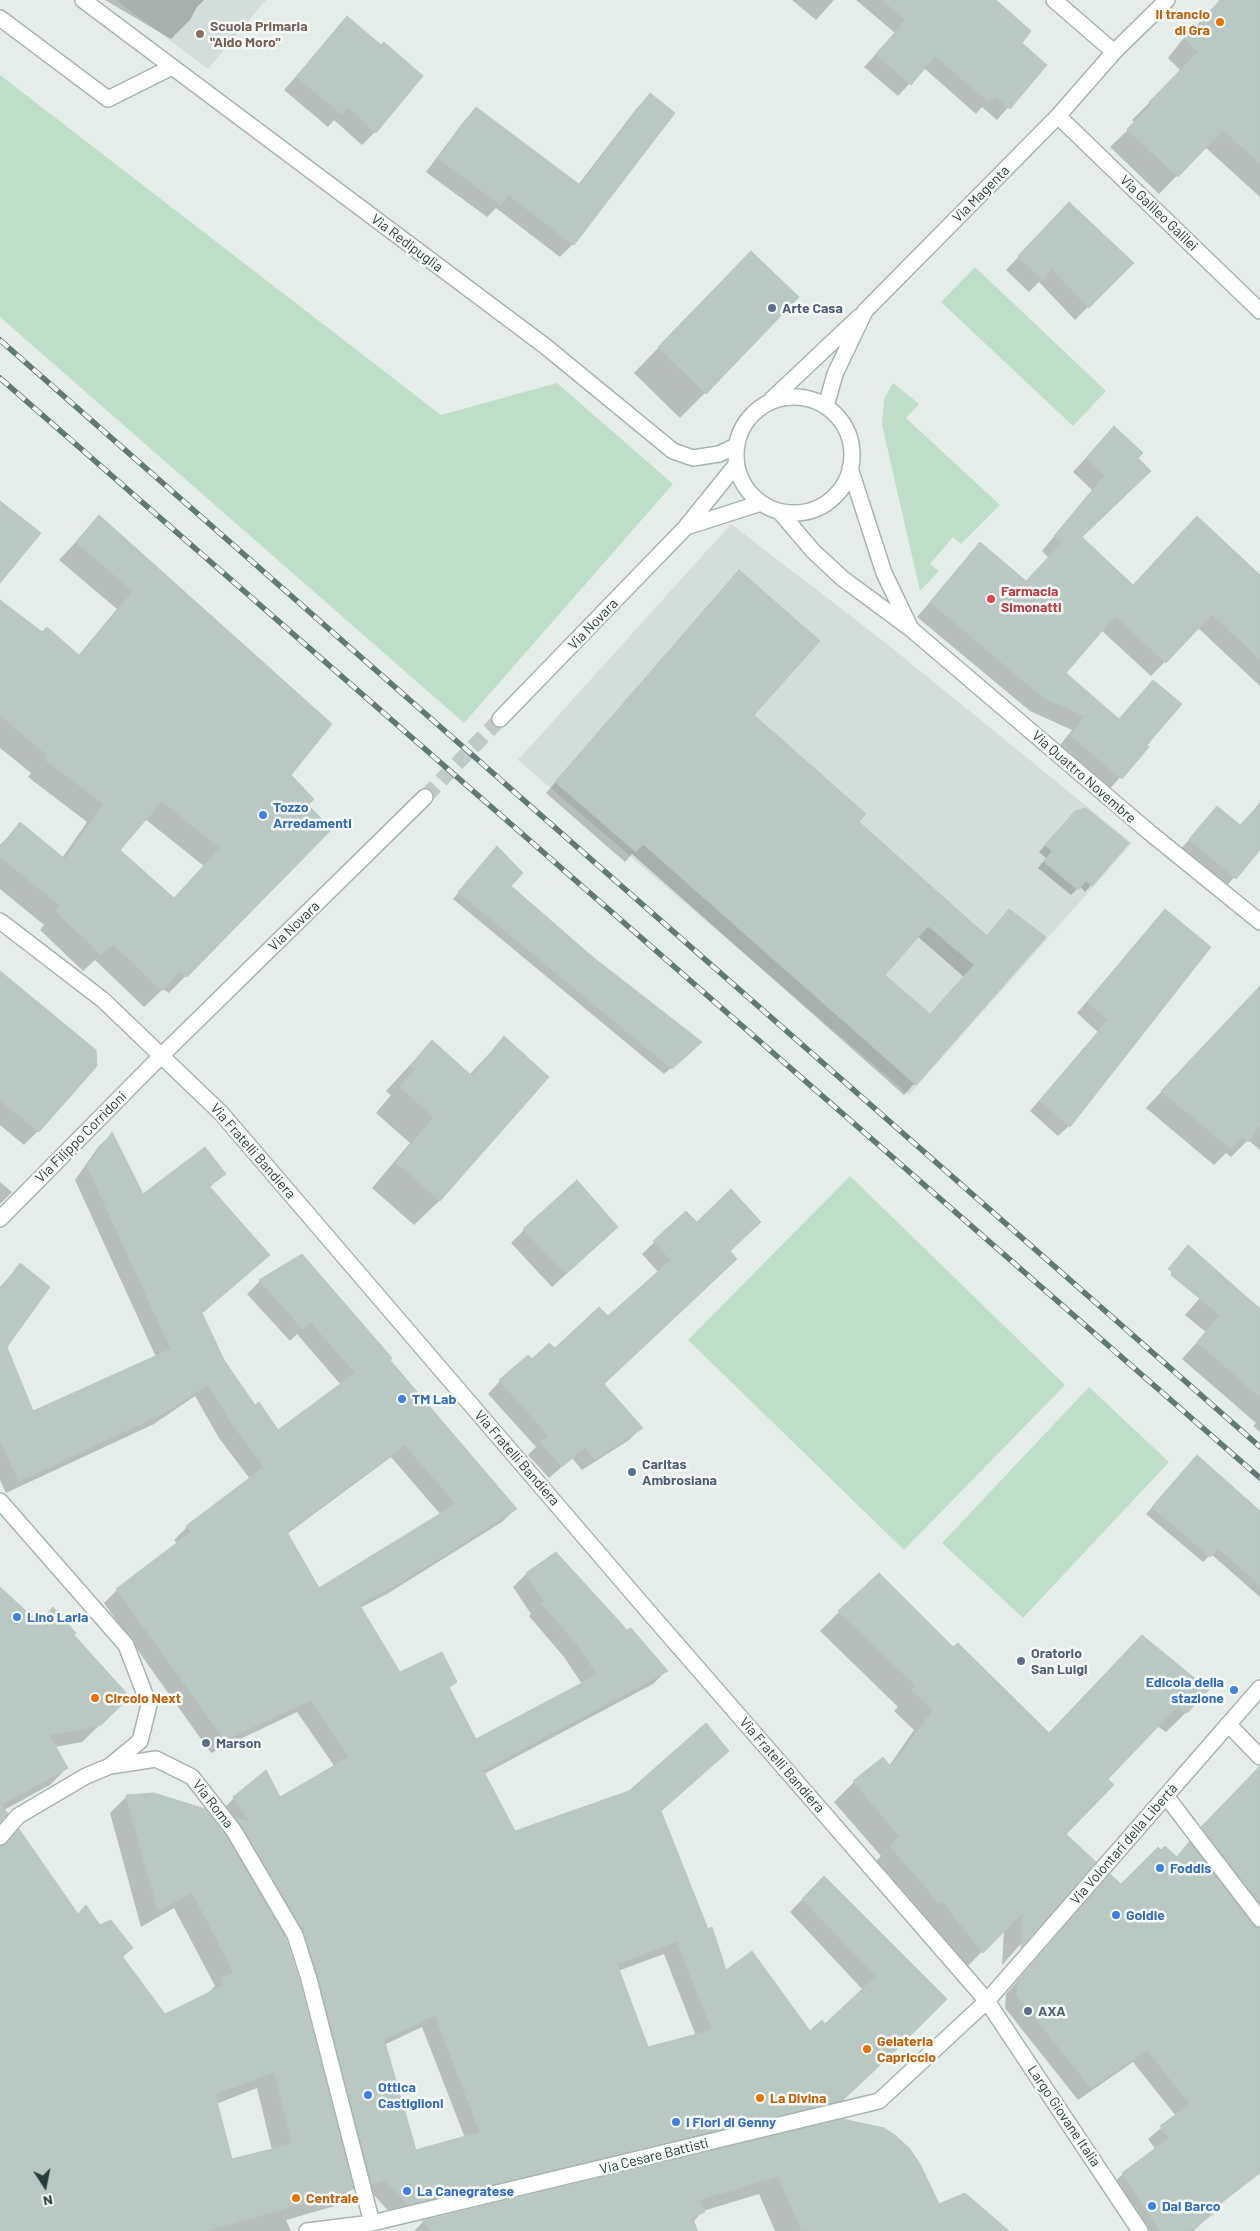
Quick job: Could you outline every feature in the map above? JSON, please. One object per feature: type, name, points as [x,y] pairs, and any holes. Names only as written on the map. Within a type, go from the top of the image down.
[{"type":"street","name":"Via Redipuglia","points":[[83,0],[545,346],[673,451],[693,458],[719,454],[736,446]]},
{"type":"street","points":[[1054,0],[1114,52]]},
{"type":"street","name":"Via Magenta","points":[[826,406],[835,374],[866,311],[1058,116],[1114,52],[1167,0]]},
{"type":"street","points":[[0,18],[108,99],[172,67]]},
{"type":"street","name":"Via Galileo Galilei","points":[[1058,116],[1260,311]]},
{"type":"street","points":[[770,402],[789,397],[808,398],[826,406],[839,418],[848,434],[852,451],[850,468],[843,485],[831,499],[816,508],[798,513],[779,511],[761,503],[749,492],[741,480],[736,465],[736,446],[742,427],[754,412],[770,402],[866,311]]},
{"type":"street","name":"Via Novara","points":[[500,719],[685,528],[736,465]]},
{"type":"street","name":"Via Quattro Novembre","points":[[850,468],[884,573],[911,629]]},
{"type":"street","name":"Via Novara","points":[[685,528],[761,503]]},
{"type":"street","name":"Via Quattro Novembre","points":[[779,511],[813,551],[842,578],[911,629],[1149,832],[1260,922]]},
{"type":"street","name":"Via Novara","points":[[162,1055],[425,797]]},
{"type":"street","name":"Via Fratelli Bandiera","points":[[0,921],[103,1000],[221,1113],[647,1610],[987,2001]]},
{"type":"street","name":"Via Filippo Corridoni","points":[[0,1219],[162,1055]]},
{"type":"street","points":[[0,1501],[126,1645],[149,1705],[140,1741],[110,1766],[86,1776],[18,1816],[0,1837]]},
{"type":"street","name":"Via Volontari della Libertà","points":[[987,2001],[1260,1688]]},
{"type":"street","points":[[1228,1724],[1260,1757]]},
{"type":"street","name":"Via Roma","points":[[110,1766],[156,1759],[192,1777],[234,1831],[295,1935],[309,1979],[372,2223]]},
{"type":"street","points":[[1166,1796],[1260,1919]]},
{"type":"street","name":"Via Cesare Battisti","points":[[307,2231],[390,2219],[879,2101],[987,2001]]},
{"type":"street","name":"Largo Giovane Italia","points":[[987,2001],[1140,2231]]},
{"type":"street","points":[[390,2219],[401,2231]]},
{"type":"shaded area","name":"Scuola Primaria \"Aldo Moro\"","points":[[116,0],[266,0],[208,69]]},
{"type":"shaded area","points":[[731,524],[882,640],[1132,843],[909,1095],[518,760]]},
{"type":"green space","points":[[0,75],[441,415],[557,383],[673,484],[464,723],[0,317]]},
{"type":"green space","points":[[975,267],[1106,391],[1073,426],[941,302]]},
{"type":"green space","points":[[893,383],[919,404],[906,418],[1000,505],[961,544],[953,537],[930,564],[939,571],[920,591],[882,425],[884,399]]},
{"type":"green space","points":[[850,1176],[1065,1385],[904,1550],[688,1340]]},
{"type":"green space","points":[[1089,1387],[1169,1462],[1023,1618],[942,1543]]},
{"type":"building","points":[[882,0],[996,0],[1031,31],[1022,43],[1047,65],[1010,109],[995,96],[989,102],[935,56],[911,85],[876,54],[906,20]]},
{"type":"building","points":[[1220,0],[1260,0],[1260,163],[1223,130],[1178,177],[1127,129],[1152,104],[1149,102],[1198,52],[1185,39]]},
{"type":"building","points":[[347,16],[381,45],[384,42],[423,76],[376,133],[348,107],[342,114],[296,77]]},
{"type":"building","points":[[650,93],[675,113],[574,245],[508,195],[501,205],[438,158],[476,107],[580,185]]},
{"type":"building","points":[[1069,202],[1134,263],[1089,308],[1052,269],[1043,280],[1018,256]]},
{"type":"building","points":[[751,251],[799,297],[706,394],[658,347]]},
{"type":"building","points":[[1114,426],[1143,453],[1138,458],[1151,471],[1082,537],[1133,585],[1197,516],[1260,575],[1260,659],[1212,614],[1166,663],[1115,616],[1066,673],[1119,719],[1153,680],[1182,704],[1147,745],[1149,747],[1122,779],[1070,735],[1085,716],[1044,698],[930,602],[980,542],[1026,581],[1062,543],[1054,536],[1105,475],[1086,458]]},
{"type":"building","points":[[0,501],[41,533],[0,583]]},
{"type":"building","points":[[99,515],[332,724],[291,775],[314,799],[308,805],[332,829],[187,977],[180,971],[162,991],[113,944],[101,955],[56,911],[61,906],[0,857],[0,848],[20,822],[65,859],[104,804],[44,759],[47,755],[0,715],[0,600],[42,632],[47,627],[80,656],[133,591],[76,542]],"holes":[[[162,801],[220,848],[174,898],[120,850]]]},
{"type":"building","points":[[739,570],[820,641],[754,715],[866,814],[859,822],[987,936],[1009,909],[1046,937],[916,1085],[643,844],[636,852],[555,782]],"holes":[[[928,926],[974,965],[930,1014],[885,975]]]},
{"type":"building","points":[[1260,804],[1260,850],[1236,879],[1189,839],[1217,806],[1240,825]]},
{"type":"building","points":[[1086,808],[1129,843],[1092,886],[1086,881],[1078,890],[1044,862],[1052,851],[1045,845],[1075,811]]},
{"type":"building","points":[[497,846],[523,873],[511,886],[594,958],[702,1042],[672,1069],[458,892]]},
{"type":"building","points":[[1165,909],[1211,947],[1070,1127],[1040,1100],[1108,1020],[1087,1002]]},
{"type":"building","points":[[0,971],[96,1050],[97,1066],[39,1132],[0,1100]]},
{"type":"building","points":[[1260,986],[1260,1124],[1248,1142],[1242,1137],[1231,1149],[1161,1091]]},
{"type":"building","points":[[504,1036],[549,1077],[440,1201],[396,1162],[434,1117],[400,1087],[415,1069],[410,1066],[432,1040],[472,1076]]},
{"type":"building","points":[[112,1132],[143,1194],[205,1147],[226,1174],[209,1186],[270,1255],[202,1313],[224,1360],[255,1405],[259,1402],[278,1430],[355,1373],[311,1322],[303,1329],[259,1280],[302,1254],[392,1358],[390,1360],[517,1509],[401,1582],[359,1604],[400,1672],[442,1652],[457,1682],[449,1687],[476,1739],[597,1675],[577,1644],[541,1603],[544,1601],[526,1573],[556,1552],[627,1630],[631,1628],[668,1671],[483,1770],[515,1831],[629,1791],[706,1723],[729,1751],[661,1811],[708,1929],[712,1927],[726,1970],[752,1951],[810,2031],[822,2020],[825,2024],[876,1976],[802,1899],[824,1876],[947,1999],[843,2100],[408,2205],[385,2180],[372,2184],[318,1977],[304,1932],[236,1818],[250,1822],[233,1797],[266,1770],[280,1797],[349,1757],[311,1700],[225,1740],[116,1589],[191,1532],[186,1526],[264,1467],[232,1424],[208,1384],[168,1411],[19,1481],[0,1440],[0,1290],[20,1263],[50,1287],[7,1347],[33,1411],[171,1349],[87,1166]],"holes":[[[405,1445],[456,1504],[319,1588],[287,1532]],[[677,1941],[712,2030],[648,2047],[617,1964]],[[435,2015],[480,2132],[416,2150],[384,2039]]]},
{"type":"building","points":[[577,1180],[618,1227],[566,1274],[523,1229]]},
{"type":"building","points":[[731,1189],[761,1222],[730,1251],[737,1259],[604,1384],[643,1428],[595,1459],[585,1447],[562,1467],[540,1442],[549,1436],[499,1380],[528,1355],[532,1359],[549,1343],[555,1348],[599,1307],[608,1316],[671,1260],[653,1241],[686,1211],[697,1222]]},
{"type":"building","points":[[1188,1245],[1260,1309],[1260,1397],[1197,1342],[1220,1315],[1171,1275],[1172,1272],[1168,1269]]},
{"type":"building","points":[[1197,1455],[1260,1511],[1260,1585],[1218,1548],[1210,1557],[1152,1507]]},
{"type":"building","points":[[879,1573],[953,1647],[958,1643],[1049,1733],[1142,1635],[1209,1690],[1187,1713],[1177,1707],[1108,1779],[1114,1785],[1066,1834],[1096,1862],[1021,1948],[1023,1912],[983,1953],[942,1901],[939,1903],[890,1846],[900,1837],[853,1781],[883,1757],[891,1767],[933,1710],[912,1690],[916,1686],[838,1611]]},
{"type":"building","points":[[0,1587],[39,1623],[53,1607],[76,1633],[74,1635],[130,1697],[101,1725],[49,1735],[68,1768],[1,1805],[8,1814],[0,1823]]},
{"type":"building","points":[[1260,1766],[1260,1904],[1201,1827]]},
{"type":"building","points":[[154,1793],[205,1809],[226,1836],[286,1939],[300,1982],[354,2189],[204,2231],[0,2231],[0,1846],[7,1843],[19,1829],[78,1914],[86,1905],[100,1925],[111,1920],[133,1948],[122,1956],[165,2014],[224,1985],[221,1978],[234,1973],[192,1892],[158,1911],[126,1795]],"holes":[[[274,2072],[292,2144],[232,2159],[215,2094]]]},
{"type":"building","points":[[1189,1842],[1253,1925],[1260,1928],[1260,2172],[1211,2210],[1213,2214],[1189,2231],[1160,2231],[1122,2173],[1169,2138],[1160,2126],[1190,2104],[1147,2050],[1091,2088],[1017,1995],[1018,1980],[1110,1874],[1121,1884],[1158,1847],[1161,1850],[1165,1846],[1177,1857]]},
{"type":"building","points":[[842,2119],[884,2128],[896,2136],[909,2148],[920,2164],[939,2204],[965,2193],[1009,2231],[802,2231],[778,2176],[699,2200],[705,2212],[691,2218],[697,2231],[432,2231],[422,2221]]},
{"type":"tunnel","points":[[425,797],[500,719]]},
{"type":"railway","points":[[0,340],[1260,1447]]},
{"type":"railway","points":[[0,378],[1260,1478]]},
{"type":"place","name":"Il trancio di Gra","points":[[1220,22]]},
{"type":"place","name":"Scuola Primaria \"Aldo Moro\"","points":[[200,34]]},
{"type":"place","name":"Arte Casa","points":[[772,308]]},
{"type":"place","name":"Farmacia Simonatti","points":[[991,599]]},
{"type":"place","name":"Tozzo Arredamenti","points":[[263,815]]},
{"type":"place","name":"TM Lab","points":[[402,1399]]},
{"type":"place","name":"Caritas Ambrosiana","points":[[632,1472]]},
{"type":"place","name":"Lino Laria","points":[[17,1617]]},
{"type":"place","name":"Oratorio San Luigi","points":[[1021,1661]]},
{"type":"place","name":"Edicola della stazione","points":[[1234,1690]]},
{"type":"place","name":"Circolo Next","points":[[95,1698]]},
{"type":"place","name":"Marson","points":[[206,1743]]},
{"type":"place","name":"Foddis","points":[[1160,1868]]},
{"type":"place","name":"Goldie","points":[[1116,1915]]},
{"type":"place","name":"AXA","points":[[1028,2011]]},
{"type":"place","name":"Gelateria Capriccio","points":[[867,2049]]},
{"type":"place","name":"Ottica Castiglioni","points":[[368,2095]]},
{"type":"place","name":"La Divina","points":[[760,2098]]},
{"type":"place","name":"I Fiori di Genny","points":[[676,2122]]},
{"type":"place","name":"La Canegratese","points":[[407,2191]]},
{"type":"place","name":"Centrale","points":[[296,2198]]},
{"type":"place","name":"Dal Barco","points":[[1152,2206]]}]
